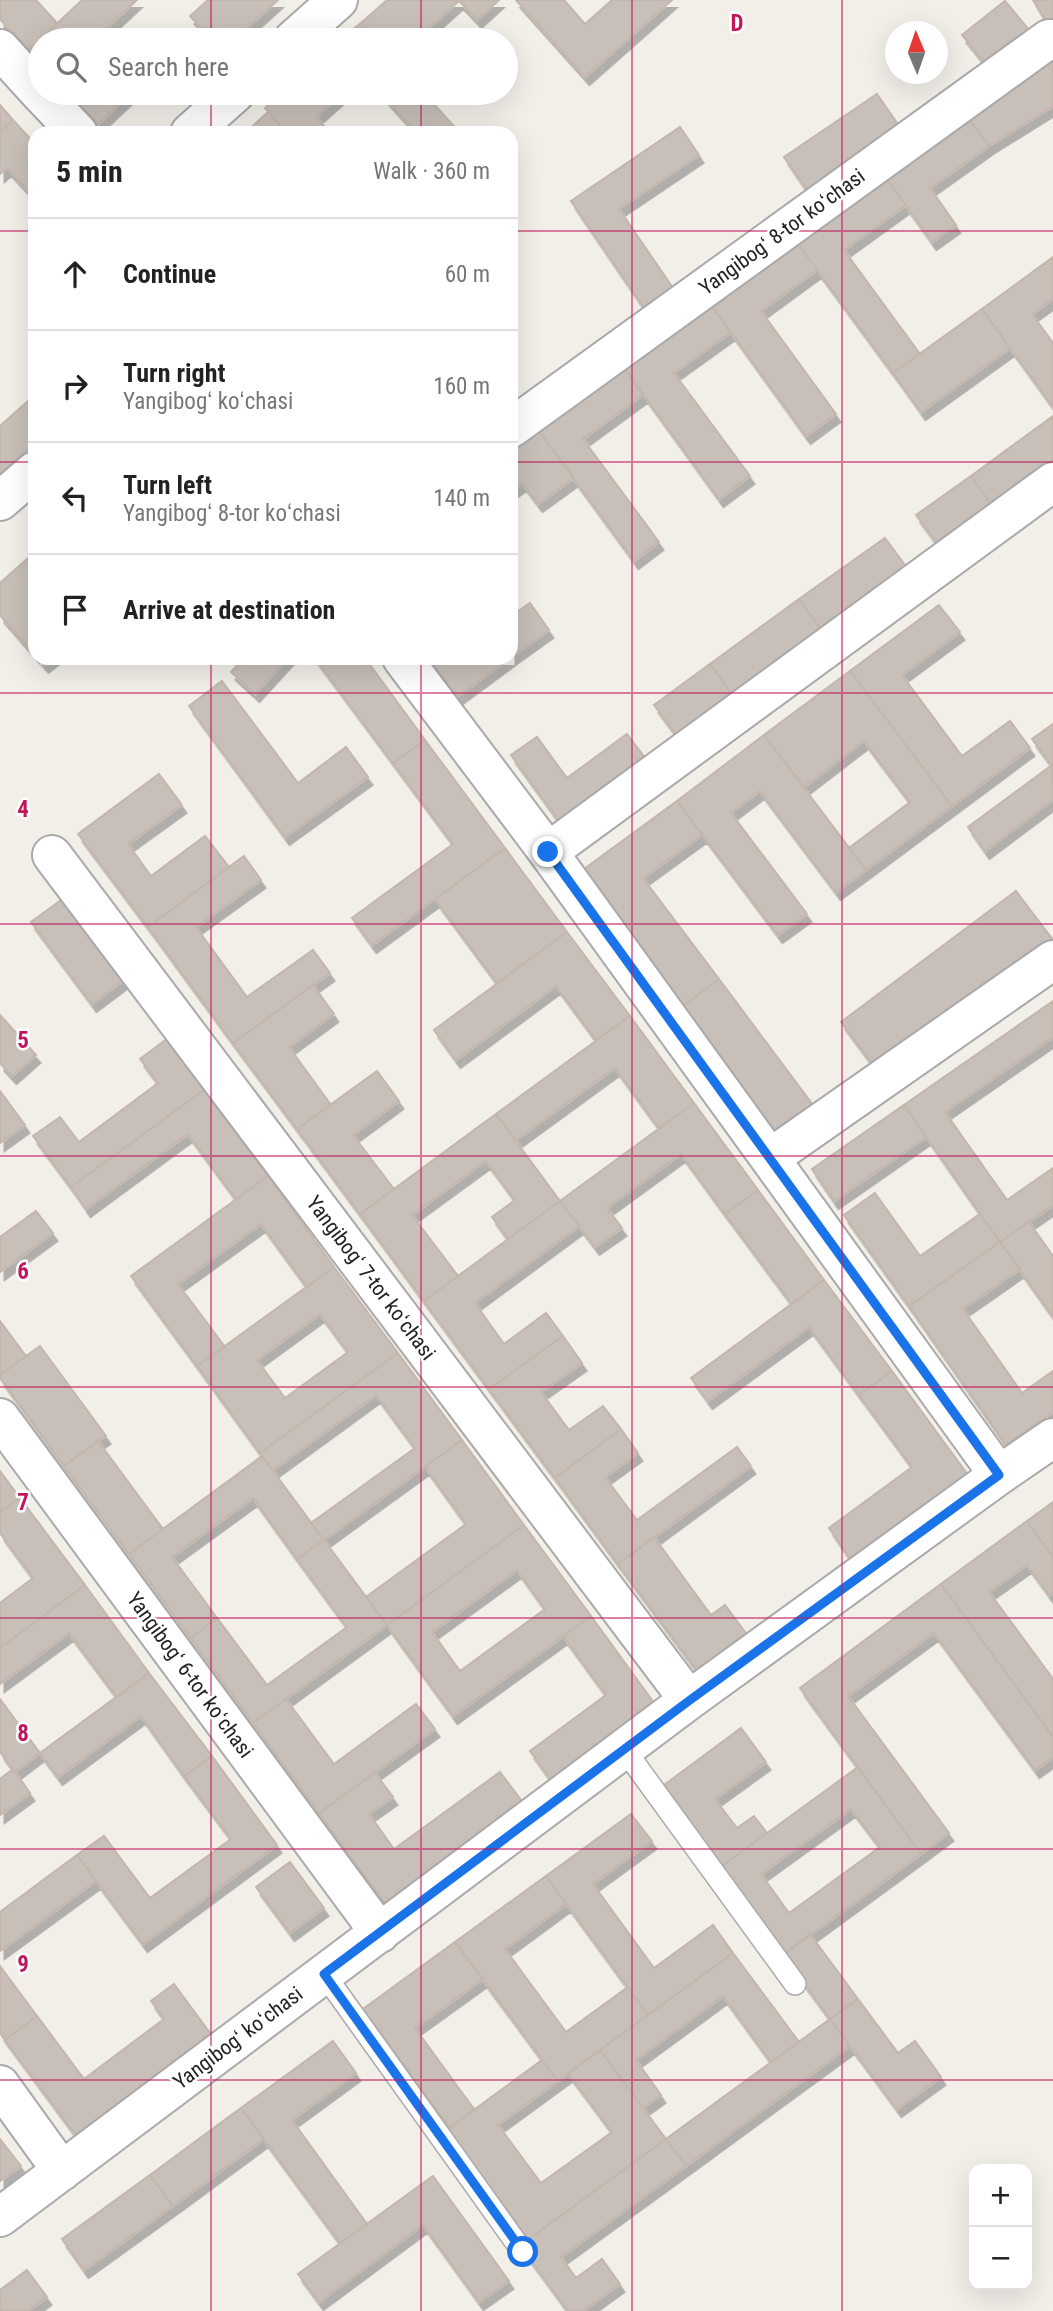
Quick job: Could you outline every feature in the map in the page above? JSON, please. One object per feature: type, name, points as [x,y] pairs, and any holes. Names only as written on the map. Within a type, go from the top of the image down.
[{"type":"street","points":[[306,28],[338,0]]},
{"type":"street","name":"Yangibogʻ 8-tor koʻchasi","points":[[518,423],[1049,39],[1053,39]]},
{"type":"street","points":[[0,49],[28,80]]},
{"type":"street","points":[[51,105],[71,126]]},
{"type":"street","points":[[198,126],[222,105]]},
{"type":"street","points":[[0,501],[28,477]]},
{"type":"street","points":[[548,852],[1053,482]]},
{"type":"street","points":[[407,665],[548,852],[999,1475]]},
{"type":"street","name":"Yangibogʻ 7-tor koʻchasi","points":[[52,855],[690,1700]]},
{"type":"street","points":[[770,1158],[1053,960]]},
{"type":"street","name":"Yangibogʻ 6-tor koʻchasi","points":[[0,1418],[380,1933]]},
{"type":"street","name":"Yangibogʻ koʻchasi","points":[[0,2217],[690,1700],[1053,1438]]},
{"type":"street","points":[[0,2084],[62,2171]]},
{"type":"lane","points":[[624,1749],[795,1983]]},
{"type":"lane","points":[[324,1974],[523,2252]]},
{"type":"building","points":[[0,0],[36,0],[57,23],[52,28],[28,28],[28,49],[0,19]]},
{"type":"building","points":[[82,0],[137,0],[107,28],[52,28]]},
{"type":"building","points":[[208,0],[278,0],[247,28],[201,28],[190,16]]},
{"type":"building","points":[[387,0],[499,0],[477,20],[459,1],[429,28],[367,28],[362,22]]},
{"type":"building","points":[[516,0],[564,0],[585,24],[612,0],[672,0],[585,77]]},
{"type":"building","points":[[1033,0],[1053,0],[1053,27],[1050,28]]},
{"type":"building","points":[[1005,1],[1031,32],[988,67],[962,35]]},
{"type":"building","points":[[362,22],[367,28],[355,28]]},
{"type":"building","points":[[1053,58],[1053,106],[989,146],[964,112]]},
{"type":"building","points":[[877,94],[902,130],[809,193],[784,157]]},
{"type":"building","points":[[0,105],[13,120],[0,132]]},
{"type":"building","points":[[80,105],[118,105],[98,124]]},
{"type":"building","points":[[268,105],[330,105],[316,117],[324,126],[281,126],[265,108]]},
{"type":"building","points":[[392,105],[435,105],[454,126],[411,126]]},
{"type":"building","points":[[268,112],[281,126],[253,126]]},
{"type":"building","points":[[964,112],[989,146],[930,188],[956,225],[932,242],[881,171]]},
{"type":"building","points":[[13,120],[28,136],[28,190],[7,168],[0,174],[0,132]]},
{"type":"building","points":[[680,127],[699,155],[619,209],[675,291],[646,311],[571,201]]},
{"type":"building","points":[[881,171],[906,205],[844,250],[920,354],[893,373],[792,236]]},
{"type":"building","points":[[792,236],[817,270],[761,311],[836,414],[806,436],[706,298]]},
{"type":"building","points":[[1053,257],[1053,299],[1032,314],[1053,343],[1053,407],[982,309]]},
{"type":"building","points":[[706,298],[731,332],[674,373],[750,476],[719,499],[619,361]]},
{"type":"building","points":[[982,309],[1010,348],[921,412],[893,373]]},
{"type":"building","points":[[619,361],[643,395],[583,439],[659,542],[634,561],[533,423]]},
{"type":"building","points":[[28,401],[28,449],[0,474],[0,426]]},
{"type":"building","points":[[1053,416],[1053,464],[993,507],[971,476]]},
{"type":"building","points":[[533,423],[574,478],[538,504],[522,483],[518,486],[518,434]]},
{"type":"building","points":[[971,476],[993,507],[939,546],[916,515]]},
{"type":"building","points":[[885,538],[908,569],[822,631],[799,599]]},
{"type":"building","points":[[28,558],[28,647],[0,615],[0,583]]},
{"type":"building","points":[[799,599],[822,631],[733,695],[710,664]]},
{"type":"building","points":[[530,603],[549,630],[518,652],[518,611]]},
{"type":"building","points":[[939,605],[960,632],[902,675],[962,756],[1010,721],[1030,748],[952,806],[850,671]]},
{"type":"building","points":[[710,664],[733,695],[677,736],[654,705]]},
{"type":"building","points":[[238,665],[282,665],[255,694],[231,672]]},
{"type":"building","points":[[320,665],[370,665],[425,740],[393,763]]},
{"type":"building","points":[[434,665],[500,665],[457,697]]},
{"type":"building","points":[[850,671],[952,806],[866,870],[849,848],[910,802],[864,741],[804,787],[764,735]]},
{"type":"building","points":[[222,681],[298,783],[346,747],[368,777],[285,837],[189,706]]},
{"type":"building","points":[[1053,724],[1053,767],[1032,739]]},
{"type":"building","points":[[627,734],[646,759],[559,821],[511,755],[537,737],[567,778]]},
{"type":"building","points":[[764,735],[866,870],[836,892],[760,791],[731,813],[807,914],[778,935],[677,801]]},
{"type":"building","points":[[425,740],[505,848],[372,945],[352,918],[453,844],[393,763]]},
{"type":"building","points":[[1052,765],[1053,800],[985,851],[968,827]]},
{"type":"building","points":[[159,774],[182,805],[128,844],[151,876],[205,836],[229,867],[148,927],[78,834]]},
{"type":"building","points":[[677,801],[702,835],[643,878],[719,979],[682,1007],[580,872]]},
{"type":"building","points":[[505,848],[567,932],[497,983],[435,899]]},
{"type":"building","points":[[244,856],[261,880],[196,927],[247,997],[313,950],[330,973],[233,1043],[148,927]]},
{"type":"building","points":[[1016,891],[1053,940],[1053,945],[880,1074],[841,1022]]},
{"type":"building","points":[[64,898],[124,980],[92,1004],[31,922]]},
{"type":"building","points":[[567,932],[630,1016],[596,1040],[556,986],[456,1060],[434,1030]]},
{"type":"building","points":[[719,979],[816,1109],[779,1137],[682,1007]]},
{"type":"building","points":[[313,985],[334,1014],[289,1047],[331,1105],[297,1129],[233,1043]]},
{"type":"building","points":[[1053,1001],[1053,1037],[945,1112],[1007,1200],[1053,1168],[1053,1205],[1000,1242],[904,1105]]},
{"type":"building","points":[[0,1015],[36,1055],[12,1076],[0,1063]]},
{"type":"building","points":[[630,1016],[694,1103],[659,1128],[615,1068],[516,1140],[496,1114]]},
{"type":"building","points":[[167,1039],[204,1090],[71,1187],[33,1136],[60,1117],[79,1142],[158,1083],[140,1059]]},
{"type":"building","points":[[377,1071],[399,1101],[353,1135],[394,1189],[360,1214],[297,1129]]},
{"type":"building","points":[[204,1090],[268,1176],[236,1199],[188,1134],[86,1209],[71,1187]]},
{"type":"building","points":[[0,1091],[25,1125],[0,1143]]},
{"type":"building","points":[[694,1103],[758,1190],[725,1214],[681,1154],[607,1208],[622,1228],[595,1247],[560,1201]]},
{"type":"building","points":[[904,1105],[926,1137],[834,1201],[812,1169]]},
{"type":"building","points":[[496,1114],[560,1201],[508,1239],[492,1217],[515,1200],[486,1161],[412,1215],[458,1276],[424,1301],[360,1214]]},
{"type":"building","points":[[268,1176],[334,1267],[307,1287],[261,1224],[178,1284],[225,1347],[197,1366],[131,1276]]},
{"type":"building","points":[[758,1190],[824,1280],[792,1304],[725,1214]]},
{"type":"building","points":[[875,1193],[920,1256],[980,1214],[1000,1242],[909,1306],[844,1215]]},
{"type":"building","points":[[560,1201],[579,1226],[475,1303],[504,1344],[546,1313],[563,1336],[489,1389],[424,1301]]},
{"type":"building","points":[[36,1211],[53,1233],[0,1272],[0,1237]]},
{"type":"building","points":[[1029,1222],[1053,1256],[1053,1317],[1000,1242]]},
{"type":"building","points":[[1000,1242],[1020,1269],[963,1309],[1022,1393],[1053,1371],[1053,1412],[1006,1445],[909,1306]]},
{"type":"building","points":[[334,1267],[398,1353],[260,1453],[197,1366]],"holes":[[[320,1314],[348,1352],[285,1398],[257,1360]]]},
{"type":"building","points":[[824,1280],[892,1371],[859,1395],[809,1327],[708,1401],[691,1378]]},
{"type":"building","points":[[0,1321],[26,1356],[0,1375]]},
{"type":"building","points":[[563,1336],[582,1363],[541,1392],[569,1430],[603,1406],[621,1429],[555,1478],[489,1389]]},
{"type":"building","points":[[40,1346],[106,1436],[64,1466],[0,1378],[0,1375]]},
{"type":"building","points":[[398,1353],[462,1440],[324,1540],[311,1523],[415,1448],[376,1395],[273,1470],[260,1453]]},
{"type":"building","points":[[892,1371],[968,1475],[851,1560],[829,1528],[912,1467],[859,1395]]},
{"type":"building","points":[[621,1429],[638,1453],[605,1477],[637,1520],[737,1447],[751,1466],[618,1564],[555,1478]]},
{"type":"building","points":[[462,1440],[524,1525],[387,1625],[366,1597],[466,1524],[425,1467]]},
{"type":"building","points":[[98,1441],[163,1529],[129,1554],[64,1466]]},
{"type":"building","points":[[262,1456],[324,1540],[297,1559],[253,1498],[172,1557],[217,1618],[191,1638],[129,1554]]},
{"type":"building","points":[[0,1471],[20,1498],[0,1512]]},
{"type":"building","points":[[20,1498],[85,1585],[0,1648],[0,1603],[33,1578],[0,1533],[0,1512]]},
{"type":"building","points":[[1053,1502],[1053,1557],[1027,1521]]},
{"type":"building","points":[[1027,1521],[1053,1557],[1053,1592],[1049,1595],[1027,1565],[989,1592],[1053,1679],[1053,1737],[941,1584]]},
{"type":"building","points":[[524,1525],[591,1616],[453,1716],[387,1625]],"holes":[[[517,1570],[545,1609],[460,1671],[432,1632]]]},
{"type":"building","points":[[654,1537],[711,1615],[725,1605],[748,1636],[698,1672],[618,1564]]},
{"type":"building","points":[[324,1540],[387,1625],[253,1723],[191,1638],[217,1618],[267,1685],[347,1627],[297,1559]]},
{"type":"building","points":[[941,1584],[1053,1737],[1053,1757],[1035,1770],[934,1633],[848,1696],[949,1833],[921,1854],[800,1688]]},
{"type":"building","points":[[85,1585],[149,1673],[117,1697],[69,1633],[0,1684],[0,1648]]},
{"type":"building","points":[[591,1616],[657,1707],[553,1783],[530,1751],[606,1695],[563,1636]]},
{"type":"building","points":[[149,1673],[212,1756],[184,1776],[141,1716],[58,1777],[40,1753]]},
{"type":"building","points":[[0,1699],[40,1753],[15,1772],[0,1752]]},
{"type":"building","points":[[286,1699],[334,1764],[416,1704],[435,1729],[319,1813],[253,1723]]},
{"type":"building","points":[[741,1728],[766,1762],[715,1799],[737,1828],[754,1816],[767,1833],[719,1868],[660,1788]]},
{"type":"building","points":[[212,1756],[277,1845],[143,1944],[77,1855],[104,1836],[150,1898],[231,1839],[184,1776]]},
{"type":"building","points":[[858,1767],[921,1854],[783,1955],[719,1868]],"holes":[[[851,1809],[880,1847],[789,1913],[761,1874]]]},
{"type":"building","points":[[13,1769],[30,1793],[0,1815],[0,1779]]},
{"type":"building","points":[[500,1772],[524,1804],[386,1905],[319,1813],[375,1773],[393,1797],[369,1814],[394,1849]]},
{"type":"building","points":[[631,1814],[652,1841],[593,1884],[654,1968],[713,1925],[733,1953],[648,2015],[546,1876]]},
{"type":"building","points":[[77,1855],[96,1881],[0,1951],[0,1912]]},
{"type":"building","points":[[290,1862],[324,1908],[290,1933],[256,1887]]},
{"type":"building","points":[[546,1876],[566,1904],[505,1949],[566,2032],[628,1987],[648,2015],[558,2081],[455,1942]]},
{"type":"building","points":[[810,1934],[858,1999],[830,2019],[783,1955]]},
{"type":"building","points":[[455,1942],[483,1979],[415,2028],[474,2109],[450,2128],[363,2009]]},
{"type":"building","points":[[733,1953],[799,2042],[771,2062],[723,1996],[636,2060],[661,2095],[643,2108],[600,2050]]},
{"type":"building","points":[[0,1966],[37,2016],[5,2040],[0,2033]]},
{"type":"building","points":[[174,1984],[213,2037],[77,2137],[5,2040],[37,2016],[84,2079],[164,2019],[151,2001]]},
{"type":"building","points":[[858,1999],[898,2053],[915,2041],[941,2077],[897,2109],[830,2019]]},
{"type":"building","points":[[830,2019],[850,2046],[686,2166],[666,2139]]},
{"type":"building","points":[[333,2041],[356,2073],[292,2120],[367,2224],[340,2243],[241,2108]]},
{"type":"building","points":[[600,2050],[666,2139],[526,2241],[445,2131],[542,2060],[558,2081],[498,2125],[541,2183],[612,2132],[568,2073]]},
{"type":"building","points":[[241,2108],[264,2139],[173,2206],[150,2175]]},
{"type":"building","points":[[0,2139],[21,2166],[0,2181]]},
{"type":"building","points":[[666,2139],[686,2166],[561,2257],[576,2278],[602,2259],[620,2284],[583,2311],[568,2311],[526,2254],[526,2241]]},
{"type":"building","points":[[150,2175],[173,2206],[84,2270],[62,2239]]},
{"type":"building","points":[[433,2176],[509,2281],[479,2302],[423,2225],[319,2302],[298,2274]]},
{"type":"building","points":[[27,2270],[47,2297],[28,2311],[0,2311],[0,2290]]},
{"type":"route","points":[[523,2252],[324,1974],[690,1700],[999,1475],[548,852]]}]
